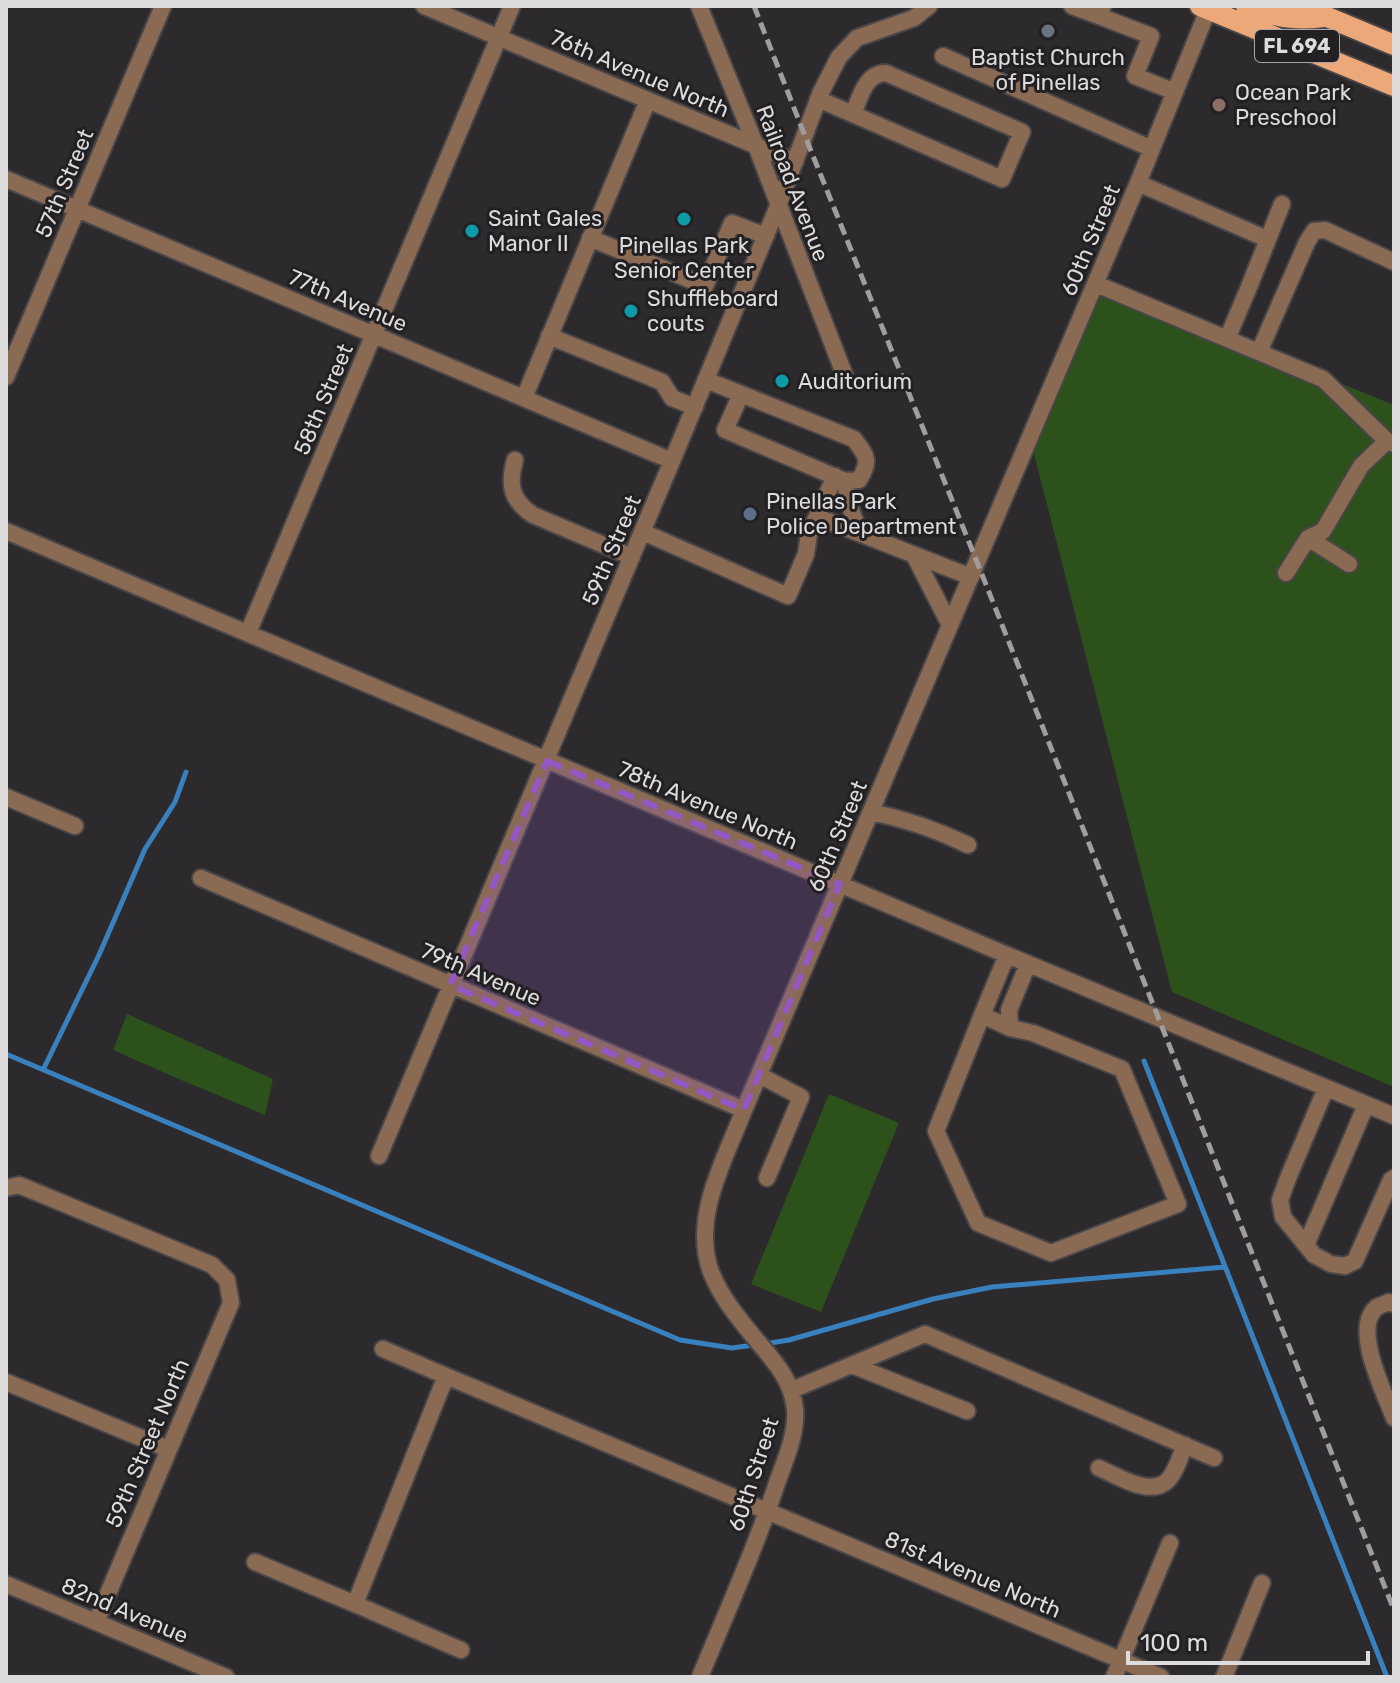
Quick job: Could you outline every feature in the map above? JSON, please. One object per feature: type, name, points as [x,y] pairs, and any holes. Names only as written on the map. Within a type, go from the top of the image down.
[{"type":"main road","points":[[1246,6],[1286,18],[1327,17]]},
{"type":"main road","name":"FL 694","points":[[1301,6],[1394,45]]},
{"type":"main road","name":"FL 694","points":[[1207,7],[1394,86]]},
{"type":"street","name":"57th Street","points":[[6,377],[163,6]]},
{"type":"street","name":"76th Avenue North","points":[[424,6],[795,162]]},
{"type":"street","name":"58th Street","points":[[248,633],[512,6]]},
{"type":"street","name":"Railroad Avenue","points":[[699,6],[845,376]]},
{"type":"street","name":"59th Street","points":[[379,1156],[695,407],[778,206],[818,99],[847,46],[857,38],[914,18],[929,6]]},
{"type":"street","points":[[1072,6],[1101,11],[1151,36],[1135,76],[1175,92]]},
{"type":"street","name":"60th Street","points":[[700,1677],[768,1512],[791,1442],[795,1414],[792,1390],[772,1357],[723,1297],[710,1271],[705,1243],[712,1190],[1096,284],[1207,7]]},
{"type":"street","points":[[943,56],[1152,149]]},
{"type":"street","points":[[818,99],[1002,179],[1022,132],[886,73],[877,73],[872,77],[853,114]]},
{"type":"street","points":[[524,398],[648,100]]},
{"type":"street","name":"77th Avenue","points":[[6,179],[672,461]]},
{"type":"street","points":[[1138,183],[1267,239]]},
{"type":"street","points":[[1227,339],[1282,204]]},
{"type":"street","points":[[590,238],[705,286],[732,223],[766,236]]},
{"type":"street","points":[[1256,351],[1314,231],[1325,230],[1394,262]]},
{"type":"street","points":[[1096,284],[1323,379],[1390,442],[1361,466],[1323,531],[1308,538],[1286,573]]},
{"type":"street","points":[[549,336],[662,382],[672,398],[695,407]]},
{"type":"street","points":[[706,380],[854,439],[866,455],[866,469],[859,480],[840,479],[725,430],[741,394]]},
{"type":"street","points":[[515,460],[511,474],[513,492],[521,507],[632,557]]},
{"type":"street","points":[[643,532],[788,596],[806,554],[809,534],[840,479]]},
{"type":"street","points":[[840,479],[861,534]]},
{"type":"street","points":[[828,521],[971,577]]},
{"type":"street","name":"78th Avenue North","points":[[6,531],[1394,1116]]},
{"type":"street","points":[[1308,538],[1349,564]]},
{"type":"street","points":[[914,555],[950,625]]},
{"type":"street","points":[[6,797],[75,826]]},
{"type":"street","points":[[871,812],[932,828],[968,845]]},
{"type":"street","name":"79th Avenue","points":[[201,878],[744,1110]]},
{"type":"street","points":[[982,1015],[1122,1069],[1178,1204],[1051,1253],[978,1223],[936,1131],[982,1015],[1007,955]]},
{"type":"street","points":[[1010,1028],[1009,1010],[1028,964]]},
{"type":"street","points":[[759,1075],[801,1097],[767,1178]]},
{"type":"street","points":[[1326,1088],[1280,1200],[1283,1217],[1314,1255],[1331,1264],[1345,1266],[1355,1261],[1393,1179]]},
{"type":"street","points":[[1306,1245],[1366,1105]]},
{"type":"street","name":"59th Street North","points":[[6,1188],[19,1185],[212,1265],[227,1280],[231,1303],[96,1622]]},
{"type":"street","points":[[1394,1304],[1389,1302],[1372,1314],[1368,1321],[1368,1344],[1394,1418]]},
{"type":"street","points":[[792,1390],[925,1334],[1214,1458]]},
{"type":"street","name":"81st Avenue North","points":[[383,1349],[1161,1677]]},
{"type":"street","points":[[852,1365],[967,1411]]},
{"type":"street","points":[[355,1604],[446,1376]]},
{"type":"street","points":[[6,1382],[168,1449]]},
{"type":"street","points":[[1099,1468],[1144,1487],[1155,1488],[1173,1473],[1185,1445]]},
{"type":"street","points":[[1114,1677],[1170,1543]]},
{"type":"street","points":[[255,1562],[461,1650]]},
{"type":"street","points":[[1224,1677],[1262,1583]]},
{"type":"street","name":"82nd Avenue","points":[[6,1584],[226,1677]]},
{"type":"highlighted area","points":[[547,761],[840,884],[744,1110],[450,985]]},
{"type":"green space","points":[[1100,295],[1318,387],[1383,450],[1394,454],[1394,1087],[1172,992],[1033,450]]},
{"type":"green space","points":[[1342,384],[1394,405],[1394,434],[1392,433]]},
{"type":"green space","points":[[127,1014],[273,1079],[265,1115],[113,1050]]},
{"type":"green space","points":[[829,1094],[899,1123],[821,1312],[751,1284]]},
{"type":"waterway","points":[[43,1070],[99,955],[145,849],[175,802],[186,772]]},
{"type":"waterway","points":[[6,1054],[680,1340],[732,1348],[754,1345]]},
{"type":"waterway","points":[[1144,1061],[1387,1677]]},
{"type":"waterway","points":[[764,1344],[789,1340],[933,1299],[992,1287],[1225,1267]]},
{"type":"railway","points":[[754,6],[1394,1610]]},
{"type":"place","name":"Baptist Church of Pinellas","points":[[1048,31]]},
{"type":"place","name":"Ocean Park Preschool","points":[[1219,105]]},
{"type":"place","name":"Pinellas Park Senior Center","points":[[684,219]]},
{"type":"place","name":"Saint Gales Manor II","points":[[472,231]]},
{"type":"place","name":"Shuffleboard couts","points":[[631,311]]},
{"type":"place","name":"Auditorium","points":[[782,381]]},
{"type":"place","name":"Pinellas Park Police Department","points":[[750,514]]}]
